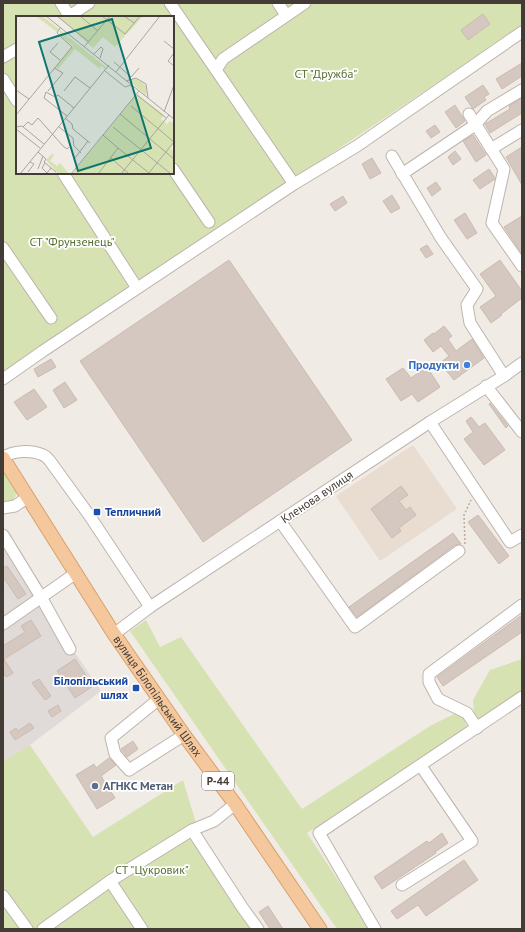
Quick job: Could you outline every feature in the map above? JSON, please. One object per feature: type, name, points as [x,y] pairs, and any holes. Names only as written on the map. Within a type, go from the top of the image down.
[{"type":"main road","name":"вулиця Білопільський Шлях","points":[[3,458],[114,634],[184,735],[235,804],[320,929]]},
{"type":"street","points":[[61,3],[68,16]]},
{"type":"street","points":[[70,16],[89,3]]},
{"type":"street","points":[[170,3],[294,184]]},
{"type":"street","points":[[278,3],[286,15]]},
{"type":"street","points":[[216,70],[223,59],[305,3]]},
{"type":"street","points":[[3,379],[294,184],[357,146],[522,32]]},
{"type":"street","points":[[3,57],[16,50]]},
{"type":"street","points":[[3,79],[16,99]]},
{"type":"street","points":[[402,174],[475,125],[487,110],[522,90]]},
{"type":"street","points":[[469,114],[504,169],[492,223],[522,266]]},
{"type":"street","points":[[491,149],[522,130]]},
{"type":"street","points":[[392,156],[441,238],[477,289],[467,305],[470,323],[504,376]]},
{"type":"street","points":[[174,170],[209,222]]},
{"type":"street","points":[[64,174],[137,288]]},
{"type":"street","points":[[3,248],[51,318]]},
{"type":"street","name":"Кленова вулиця","points":[[114,634],[150,607],[522,363]]},
{"type":"street","points":[[486,386],[522,432]]},
{"type":"street","points":[[430,422],[510,542],[522,536]]},
{"type":"street","points":[[3,458],[7,454],[18,451],[43,455],[50,461],[89,515],[150,607]]},
{"type":"street","points":[[3,508],[15,506],[28,497]]},
{"type":"street","points":[[280,521],[355,627],[459,552]]},
{"type":"street","points":[[3,536],[41,597],[70,649]]},
{"type":"street","points":[[3,624],[76,573]]},
{"type":"street","points":[[477,728],[466,713],[438,699],[429,682],[429,674],[522,606]]},
{"type":"street","points":[[376,929],[319,833],[522,697]]},
{"type":"street","points":[[159,699],[111,738],[115,754],[129,770],[184,735]]},
{"type":"street","points":[[402,886],[472,841],[420,766]]},
{"type":"street","points":[[42,929],[110,881],[192,830],[214,820],[235,804]]},
{"type":"street","points":[[192,830],[258,929]]},
{"type":"street","points":[[110,881],[142,929]]},
{"type":"street","points":[[3,896],[27,929]]},
{"type":"path","points":[[459,552],[466,543],[464,515],[476,491]]},
{"type":"shaded area","points":[[413,445],[457,509],[380,561],[336,496]]},
{"type":"shaded area","points":[[3,545],[101,691],[30,745],[3,761]]},
{"type":"green space","name":"СТ \"Фрунзенець\"","points":[[3,3],[522,3],[522,26],[3,373]]},
{"type":"green space","points":[[3,471],[16,492],[14,499],[8,502],[3,502]]},
{"type":"green space","points":[[146,620],[160,647],[181,637],[302,809],[430,726],[458,712],[464,719],[467,727],[307,833],[370,929],[337,929],[130,631]]},
{"type":"green space","points":[[522,659],[522,692],[479,721],[474,714],[473,700],[490,670]]},
{"type":"green space","name":"СТ \"Цукровик\"","points":[[30,745],[93,837],[183,780],[199,833],[262,929],[3,929],[3,761]]},
{"type":"building","points":[[483,14],[490,24],[468,40],[461,30]]},
{"type":"building","points":[[522,63],[522,76],[502,89],[496,79]]},
{"type":"building","points":[[483,85],[489,94],[484,97],[486,100],[473,109],[465,97]]},
{"type":"building","points":[[522,98],[522,113],[490,133],[485,124],[510,109],[509,106]]},
{"type":"building","points":[[455,105],[465,121],[456,128],[445,112]]},
{"type":"building","points":[[435,125],[440,132],[431,138],[426,131]]},
{"type":"building","points":[[473,135],[486,155],[476,162],[463,141]]},
{"type":"building","points":[[522,147],[522,185],[506,157]]},
{"type":"building","points":[[455,151],[461,159],[453,165],[448,157]]},
{"type":"building","points":[[372,158],[381,173],[370,179],[362,164]]},
{"type":"building","points":[[489,169],[495,179],[480,189],[473,180]]},
{"type":"building","points":[[436,182],[441,189],[432,196],[427,188]]},
{"type":"building","points":[[392,195],[400,208],[391,213],[383,201]]},
{"type":"building","points":[[343,196],[347,203],[335,211],[330,204]]},
{"type":"building","points":[[465,213],[477,233],[467,239],[454,220]]},
{"type":"building","points":[[522,216],[522,254],[504,227]]},
{"type":"building","points":[[427,245],[433,254],[426,258],[420,249]]},
{"type":"building","points":[[229,260],[352,440],[203,542],[80,361]]},
{"type":"building","points":[[500,260],[522,291],[522,298],[491,323],[480,307],[496,296],[480,274]]},
{"type":"building","points":[[444,326],[452,336],[448,339],[456,351],[472,339],[484,358],[454,380],[440,363],[449,356],[441,346],[433,352],[424,340]]},
{"type":"building","points":[[51,359],[56,367],[38,377],[34,369]]},
{"type":"building","points":[[427,367],[440,387],[418,402],[412,394],[401,401],[386,379],[403,368],[411,378]]},
{"type":"building","points":[[65,382],[77,400],[64,408],[53,390]]},
{"type":"building","points":[[34,389],[47,407],[27,420],[14,402]]},
{"type":"building","points":[[490,403],[508,426],[506,428],[489,404]]},
{"type":"building","points":[[471,417],[479,427],[485,423],[505,450],[484,465],[464,439],[473,432],[466,421]]},
{"type":"building","points":[[401,486],[408,495],[399,501],[406,510],[410,507],[416,515],[399,528],[401,531],[392,538],[371,509]]},
{"type":"building","points":[[478,515],[509,556],[499,564],[468,522]]},
{"type":"building","points":[[453,533],[461,544],[455,545],[357,617],[349,607]]},
{"type":"building","points":[[7,566],[26,594],[18,599],[3,577],[3,568]]},
{"type":"building","points":[[522,615],[522,632],[443,686],[437,677]]},
{"type":"building","points":[[31,620],[41,636],[4,659],[13,673],[6,677],[3,672],[3,646],[25,632],[21,626]]},
{"type":"building","points":[[75,659],[93,686],[75,698],[57,671]]},
{"type":"building","points":[[39,679],[51,696],[45,700],[32,683]]},
{"type":"building","points":[[58,705],[61,711],[52,717],[48,711]]},
{"type":"building","points":[[30,723],[34,728],[15,740],[10,732],[16,728],[18,731]]},
{"type":"building","points":[[133,741],[138,749],[127,757],[121,749]]},
{"type":"building","name":"АГНКС Метан","points":[[109,758],[116,765],[101,776],[115,798],[97,809],[76,775],[94,764],[96,768]]},
{"type":"building","points":[[442,833],[448,843],[435,852],[436,853],[382,889],[374,877],[427,841],[429,843]]},
{"type":"building","points":[[464,860],[478,880],[426,916],[418,905],[397,919],[391,911]]},
{"type":"building","points":[[268,906],[283,929],[270,929],[259,912]]},
{"type":"place","name":"Продукти","points":[[467,365]]},
{"type":"place","name":"Тепличний","points":[[97,512]]},
{"type":"place","name":"Білопільський шлях","points":[[136,688]]},
{"type":"place","name":"АГНКС Метан","points":[[95,786]]},
{"type":"park label","name":"СТ \"Дружба\"","points":[[326,74]]}]
